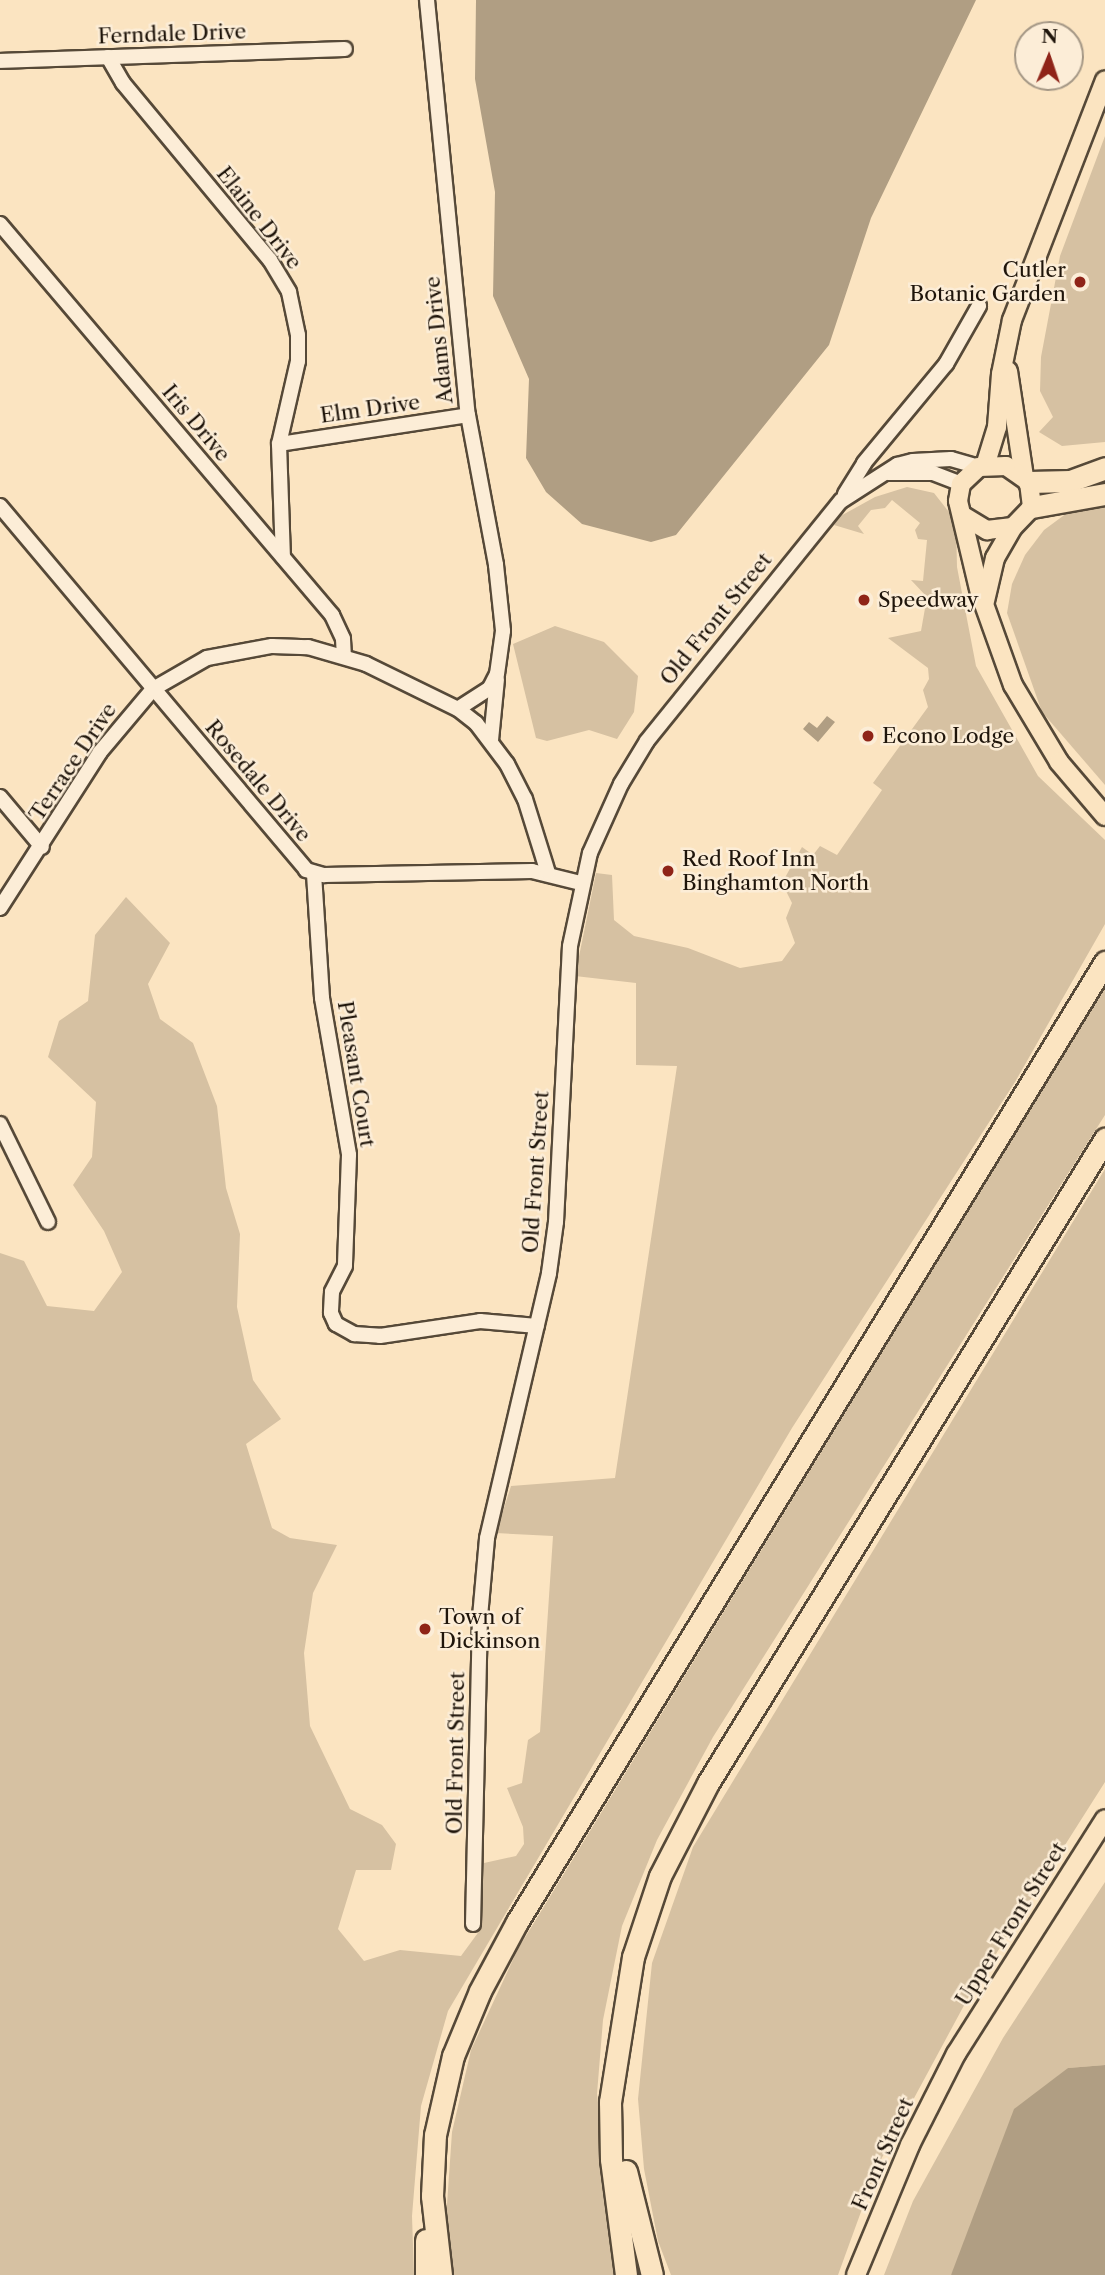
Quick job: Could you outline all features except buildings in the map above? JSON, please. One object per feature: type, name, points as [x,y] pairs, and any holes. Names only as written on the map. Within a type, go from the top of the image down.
[{"type":"highway","points":[[1027,479],[1070,481],[1105,468]]},
{"type":"highway","points":[[1032,507],[1105,494]]},
{"type":"highway","points":[[426,2275],[436,2135],[445,2084],[469,2013],[505,1942],[1105,962]]},
{"type":"highway","points":[[626,2275],[610,2138],[621,2019],[645,1916],[698,1801],[1105,1139]]},
{"type":"highway","points":[[621,2019],[619,2101],[625,2166],[652,2275]]},
{"type":"highway","points":[[432,2196],[441,2275]]},
{"type":"main road","points":[[1105,80],[1012,320],[997,427],[982,466],[961,484],[958,501],[965,517],[1003,664],[1024,707],[1059,762],[1105,816]]},
{"type":"main road","points":[[985,601],[995,558],[1013,527],[1032,507],[1005,365]]},
{"type":"main road","points":[[982,466],[1006,466],[1027,479]]},
{"type":"main road","points":[[965,517],[987,530],[1013,527]]},
{"type":"main road","name":"Upper Front Street","points":[[956,2054],[1105,1819]]},
{"type":"main road","name":"Front Street","points":[[856,2275],[910,2146],[956,2054]]},
{"type":"street","name":"Adams Drive","points":[[427,0],[468,415],[501,603],[491,740]]},
{"type":"street","name":"Ferndale Drive","points":[[0,61],[345,48]]},
{"type":"street","name":"Elaine Drive","points":[[108,57],[123,83],[270,260],[289,292],[298,335],[298,361],[279,444],[283,557]]},
{"type":"street","name":"Iris Drive","points":[[0,224],[338,624],[344,656]]},
{"type":"street","name":"Old Front Street","points":[[473,1924],[480,1617],[487,1538],[537,1326],[556,1222],[567,983],[582,883],[599,830],[648,741],[841,501],[864,463],[946,364],[979,306]]},
{"type":"street","name":"Elm Drive","points":[[279,444],[468,415]]},
{"type":"street","name":"Old Front Street","points":[[841,501],[897,465],[927,459],[982,466]]},
{"type":"street","points":[[888,473],[933,473],[961,484]]},
{"type":"street","name":"Rosedale Drive","points":[[0,506],[306,870],[314,874]]},
{"type":"street","name":"Terrace Drive","points":[[0,908],[42,847],[100,752],[153,689],[189,666],[241,649],[308,647],[344,656],[399,678],[458,709],[491,740],[525,799],[548,873]]},
{"type":"street","points":[[458,709],[490,688],[497,674]]},
{"type":"street","points":[[0,797],[42,847]]},
{"type":"street","points":[[314,874],[548,873],[582,883]]},
{"type":"street","name":"Pleasant Court","points":[[314,874],[322,998],[349,1155],[345,1266],[332,1292],[331,1313],[336,1324],[354,1334],[380,1336],[480,1321],[537,1326]]},
{"type":"street","points":[[0,1124],[48,1222]]},
{"type":"shaded area","points":[[476,0],[976,0],[871,218],[829,345],[676,535],[651,542],[582,524],[546,492],[526,458],[529,379],[493,296],[495,192],[475,79]]},
{"type":"shaded area","name":"Cutler Botanic Garden","points":[[1105,136],[1105,442],[1062,446],[1039,432],[1053,417],[1040,391],[1041,357],[1060,256]]},
{"type":"shaded area","points":[[907,487],[934,493],[956,521],[957,567],[976,666],[1038,776],[1105,840],[1105,924],[1015,1082],[792,1428],[448,2011],[421,2106],[412,2216],[414,2275],[0,2275],[0,1253],[24,1261],[47,1306],[94,1311],[122,1272],[104,1231],[73,1185],[92,1157],[96,1102],[48,1057],[59,1021],[88,1001],[95,935],[126,897],[170,943],[148,984],[160,1019],[193,1043],[217,1106],[226,1188],[240,1234],[237,1307],[253,1380],[281,1419],[246,1444],[272,1528],[290,1538],[337,1545],[313,1593],[304,1653],[310,1726],[350,1809],[382,1825],[396,1844],[391,1870],[356,1870],[338,1929],[364,1961],[400,1950],[461,1956],[480,1930],[484,1863],[516,1856],[524,1844],[523,1827],[507,1788],[522,1783],[528,1740],[540,1732],[553,1536],[496,1533],[511,1486],[615,1478],[677,1066],[636,1065],[636,983],[575,976],[596,873],[612,875],[614,920],[634,936],[688,948],[740,968],[782,961],[795,943],[786,918],[792,903],[782,883],[802,847],[813,855],[820,846],[837,855],[882,790],[873,783],[928,707],[923,690],[929,679],[928,668],[888,638],[921,631],[927,597],[911,580],[923,581],[927,540],[918,539],[915,530],[920,523],[892,500],[885,508],[871,510],[858,526],[864,534],[834,525],[837,518],[875,497]]},
{"type":"shaded area","points":[[1105,506],[1105,785],[1042,712],[1007,613],[1012,584],[1025,555],[1044,530],[1067,513]]},
{"type":"shaded area","points":[[555,626],[604,642],[638,676],[634,712],[617,739],[589,730],[547,741],[536,738],[513,644]]},
{"type":"shaded area","points":[[827,716],[835,722],[818,742],[803,729],[809,722],[817,728]]},
{"type":"shaded area","points":[[1105,987],[1105,1115],[713,1737],[657,1840],[622,1926],[603,2020],[597,2094],[618,2275],[454,2275],[446,2219],[452,2132],[471,2050],[518,1949]]},
{"type":"shaded area","points":[[1105,1169],[1105,1782],[968,1998],[878,2165],[838,2275],[671,2275],[658,2241],[644,2169],[638,2099],[652,1963],[693,1847]]},
{"type":"shaded area","points":[[1105,1882],[1105,2065],[1068,2068],[951,2275],[884,2275],[913,2201],[1003,2038]]},
{"type":"shaded area","points":[[1105,2065],[1105,2275],[951,2275],[1014,2109],[1068,2068]]},
{"type":"place","name":"Cutler Botanic Garden","points":[[1080,282]]},
{"type":"place","name":"Speedway","points":[[864,600]]},
{"type":"place","name":"Econo Lodge","points":[[868,736]]},
{"type":"place","name":"Red Roof Inn Binghamton North","points":[[668,871]]},
{"type":"place","name":"Town of Dickinson","points":[[425,1629]]}]
